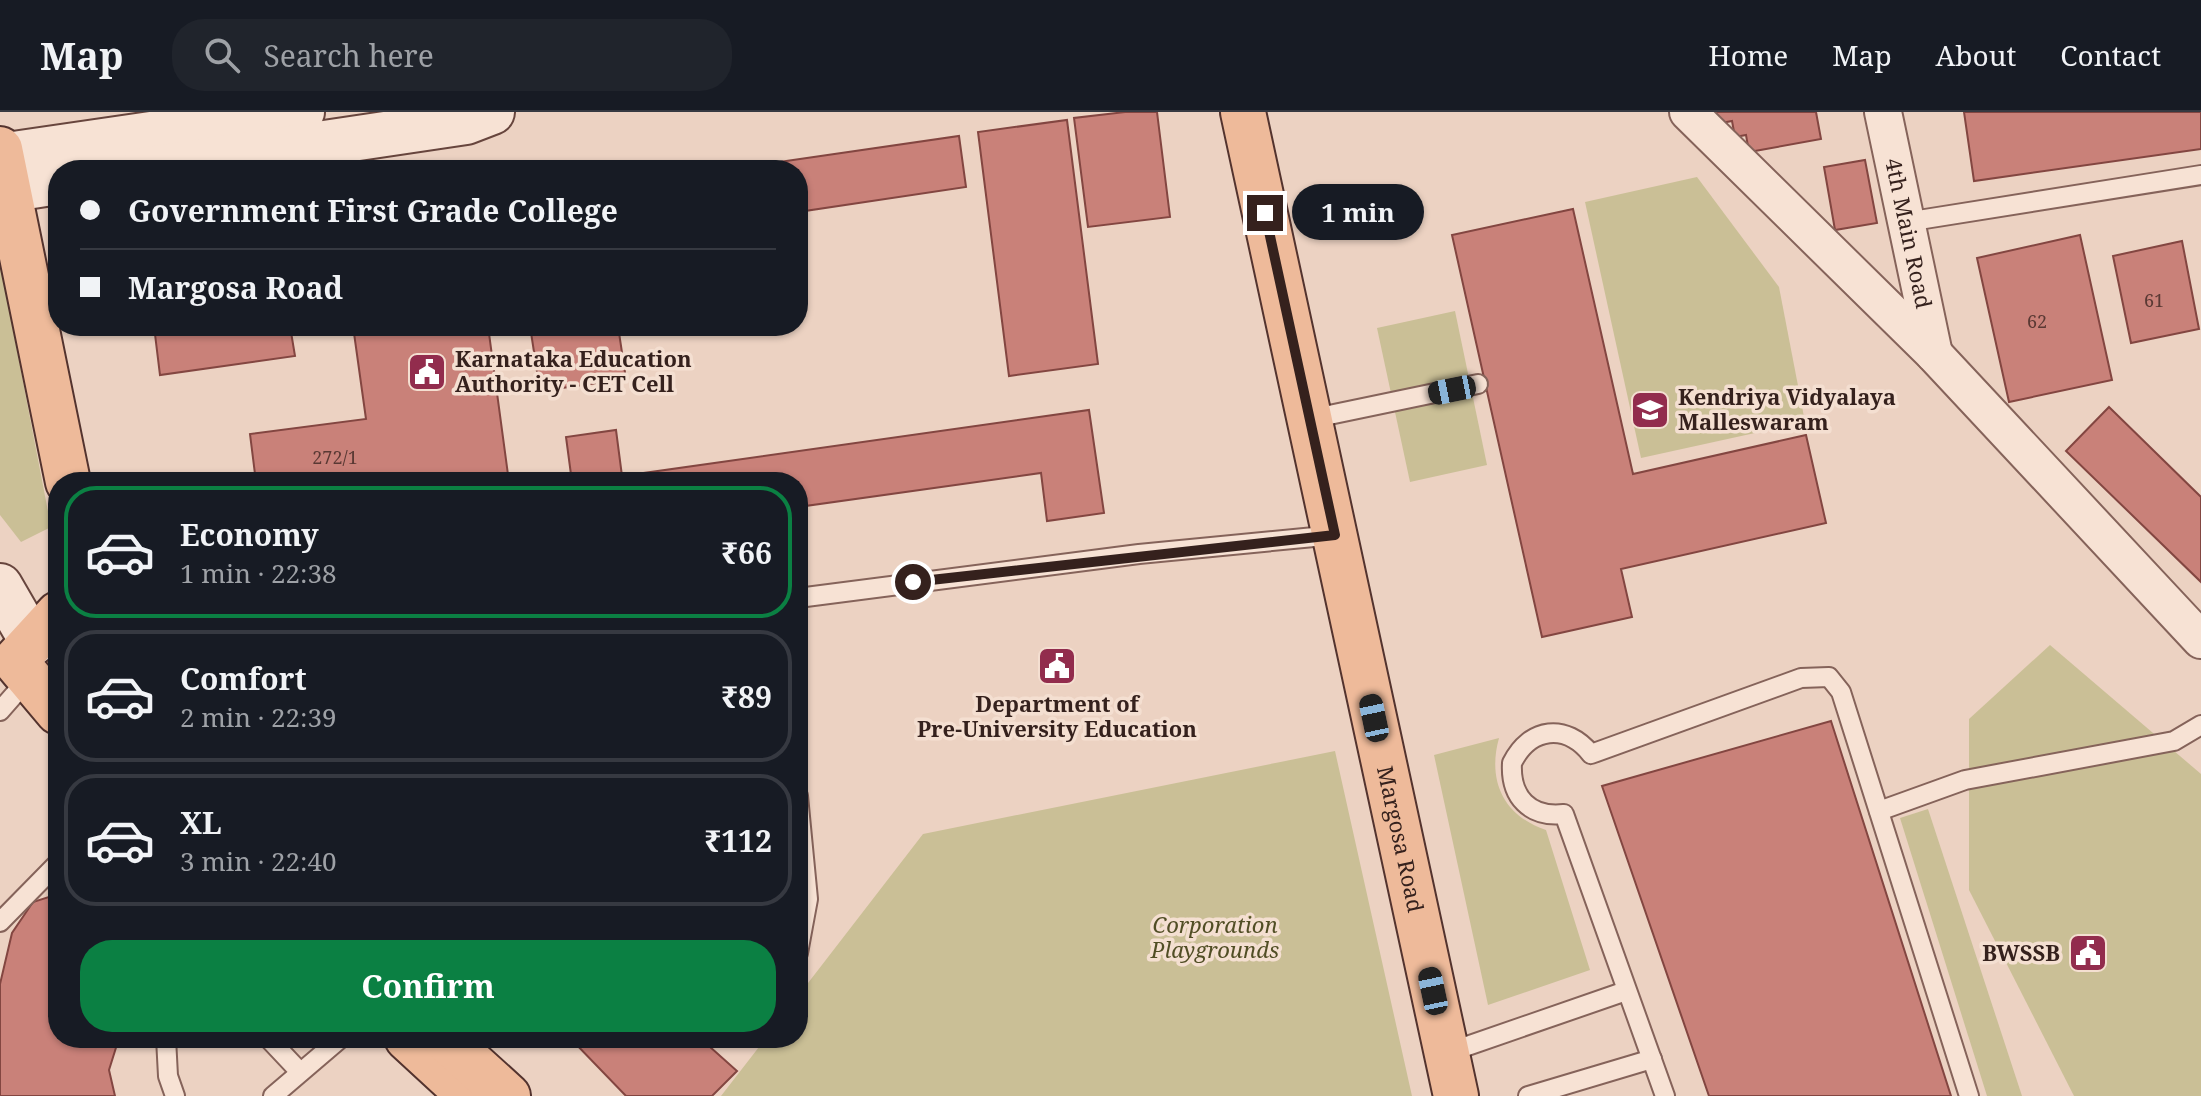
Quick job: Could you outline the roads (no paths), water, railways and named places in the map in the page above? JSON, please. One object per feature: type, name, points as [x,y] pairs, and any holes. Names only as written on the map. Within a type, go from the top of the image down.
[{"type":"main road","points":[[2,168],[240,116],[302,112]]},
{"type":"main road","points":[[210,160],[466,122],[492,112]]},
{"type":"main road","name":"Margosa Road","points":[[1243,112],[1456,1096]]},
{"type":"main road","points":[[2,168],[48,180]]},
{"type":"main road","points":[[2,168],[66,472]]},
{"type":"main road","points":[[0,586],[27,660],[48,695]]},
{"type":"main road","points":[[418,1048],[469,1096]]},
{"type":"main road","points":[[455,1048],[508,1096]]},
{"type":"street","points":[[1688,112],[1934,354],[2200,636]]},
{"type":"street","name":"4th Main Road","points":[[1883,112],[1934,354]]},
{"type":"lane","points":[[1906,222],[2201,175]]},
{"type":"lane","points":[[1310,419],[1478,384]]},
{"type":"lane","points":[[808,597],[1139,554],[1335,535]]},
{"type":"lane","points":[[1665,1096],[1564,814],[1535,812],[1515,792],[1512,763],[1528,740],[1555,731],[1569,734],[1591,754],[1801,678],[1829,677],[1841,692],[1969,1096]]},
{"type":"lane","points":[[1879,811],[1965,780],[2174,741],[2201,725]]},
{"type":"lane","points":[[0,922],[48,873]]},
{"type":"lane","points":[[1447,1053],[1626,991]]},
{"type":"lane","points":[[167,1048],[168,1076],[175,1096]]},
{"type":"lane","points":[[277,1048],[300,1072]]},
{"type":"lane","points":[[273,1096],[329,1048]]},
{"type":"lane","points":[[1528,1096],[1652,1059]]},
{"type":"place","name":"Karnataka Education Authority - CET Cell","points":[[427,372]]},
{"type":"place","name":"Kendriya Vidyalaya Malleswaram","points":[[1650,410]]},
{"type":"place","name":"Department of Pre-University Education","points":[[1057,666]]},
{"type":"place","name":"BWSSB","points":[[2088,953]]},
{"type":"park label","name":"Corporation Playgrounds","points":[[1215,938]]}]
